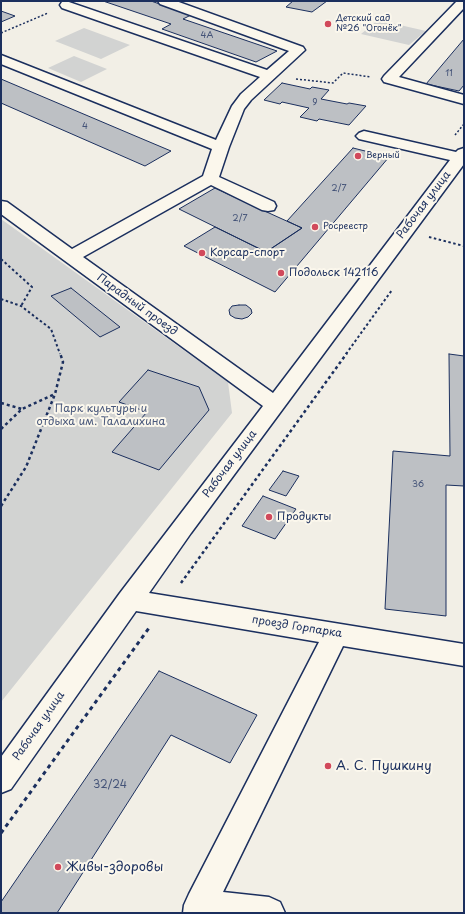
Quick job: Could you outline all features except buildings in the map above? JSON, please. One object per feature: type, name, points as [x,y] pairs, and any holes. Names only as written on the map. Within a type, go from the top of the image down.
[{"type":"street","points":[[71,257],[210,179],[221,147],[237,110],[246,97],[298,50],[164,1]]},
{"type":"street","points":[[464,1],[389,79],[464,100]]},
{"type":"street","points":[[66,6],[270,76]]},
{"type":"street","points":[[1,59],[221,147]]},
{"type":"street","points":[[364,136],[462,155]]},
{"type":"street","name":"Рабочая улица","points":[[1,780],[129,600],[274,404],[462,155]]},
{"type":"street","points":[[210,179],[268,206]]},
{"type":"street","name":"Парадный проезд","points":[[1,206],[274,404]]},
{"type":"street","points":[[1,225],[24,222]]},
{"type":"street","name":"проезд Горпарка","points":[[129,600],[464,655]]},
{"type":"street","points":[[269,913],[199,909],[336,634]]},
{"type":"path","points":[[1,33],[66,6]]},
{"type":"path","points":[[270,76],[333,84],[343,73],[389,79]]},
{"type":"path","points":[[424,244],[434,231]]},
{"type":"path","points":[[429,237],[464,246]]},
{"type":"path","points":[[1,259],[32,287],[21,306]]},
{"type":"path","points":[[1,833],[392,288]]},
{"type":"path","points":[[1,299],[21,306],[51,329],[63,362],[55,394],[26,467],[1,506]]},
{"type":"path","points":[[1,429],[22,409],[55,394]]},
{"type":"path","points":[[1,403],[22,409]]},
{"type":"green space","points":[[378,20],[426,31],[409,45],[361,34]]},
{"type":"green space","points":[[84,28],[130,45],[101,59],[55,41]]},
{"type":"green space","points":[[74,56],[107,69],[81,82],[48,68]]},
{"type":"green space","name":"Парк культуры и отдыха им. Талалихина","points":[[1,219],[228,382],[232,413],[1,702]]},
{"type":"place","name":"Детский сад №26 \"Огонёк\"","points":[[328,24]]},
{"type":"place","name":"Верный","points":[[358,156]]},
{"type":"place","name":"Росреестр","points":[[315,227]]},
{"type":"place","name":"Корсар-спорт","points":[[202,253]]},
{"type":"place","name":"Подольск 142116","points":[[281,273]]},
{"type":"place","name":"Продукты","points":[[269,517]]},
{"type":"place","name":"А. С. Пушкину","points":[[328,766]]},
{"type":"place","name":"Живы-здоровы","points":[[58,867]]}]
